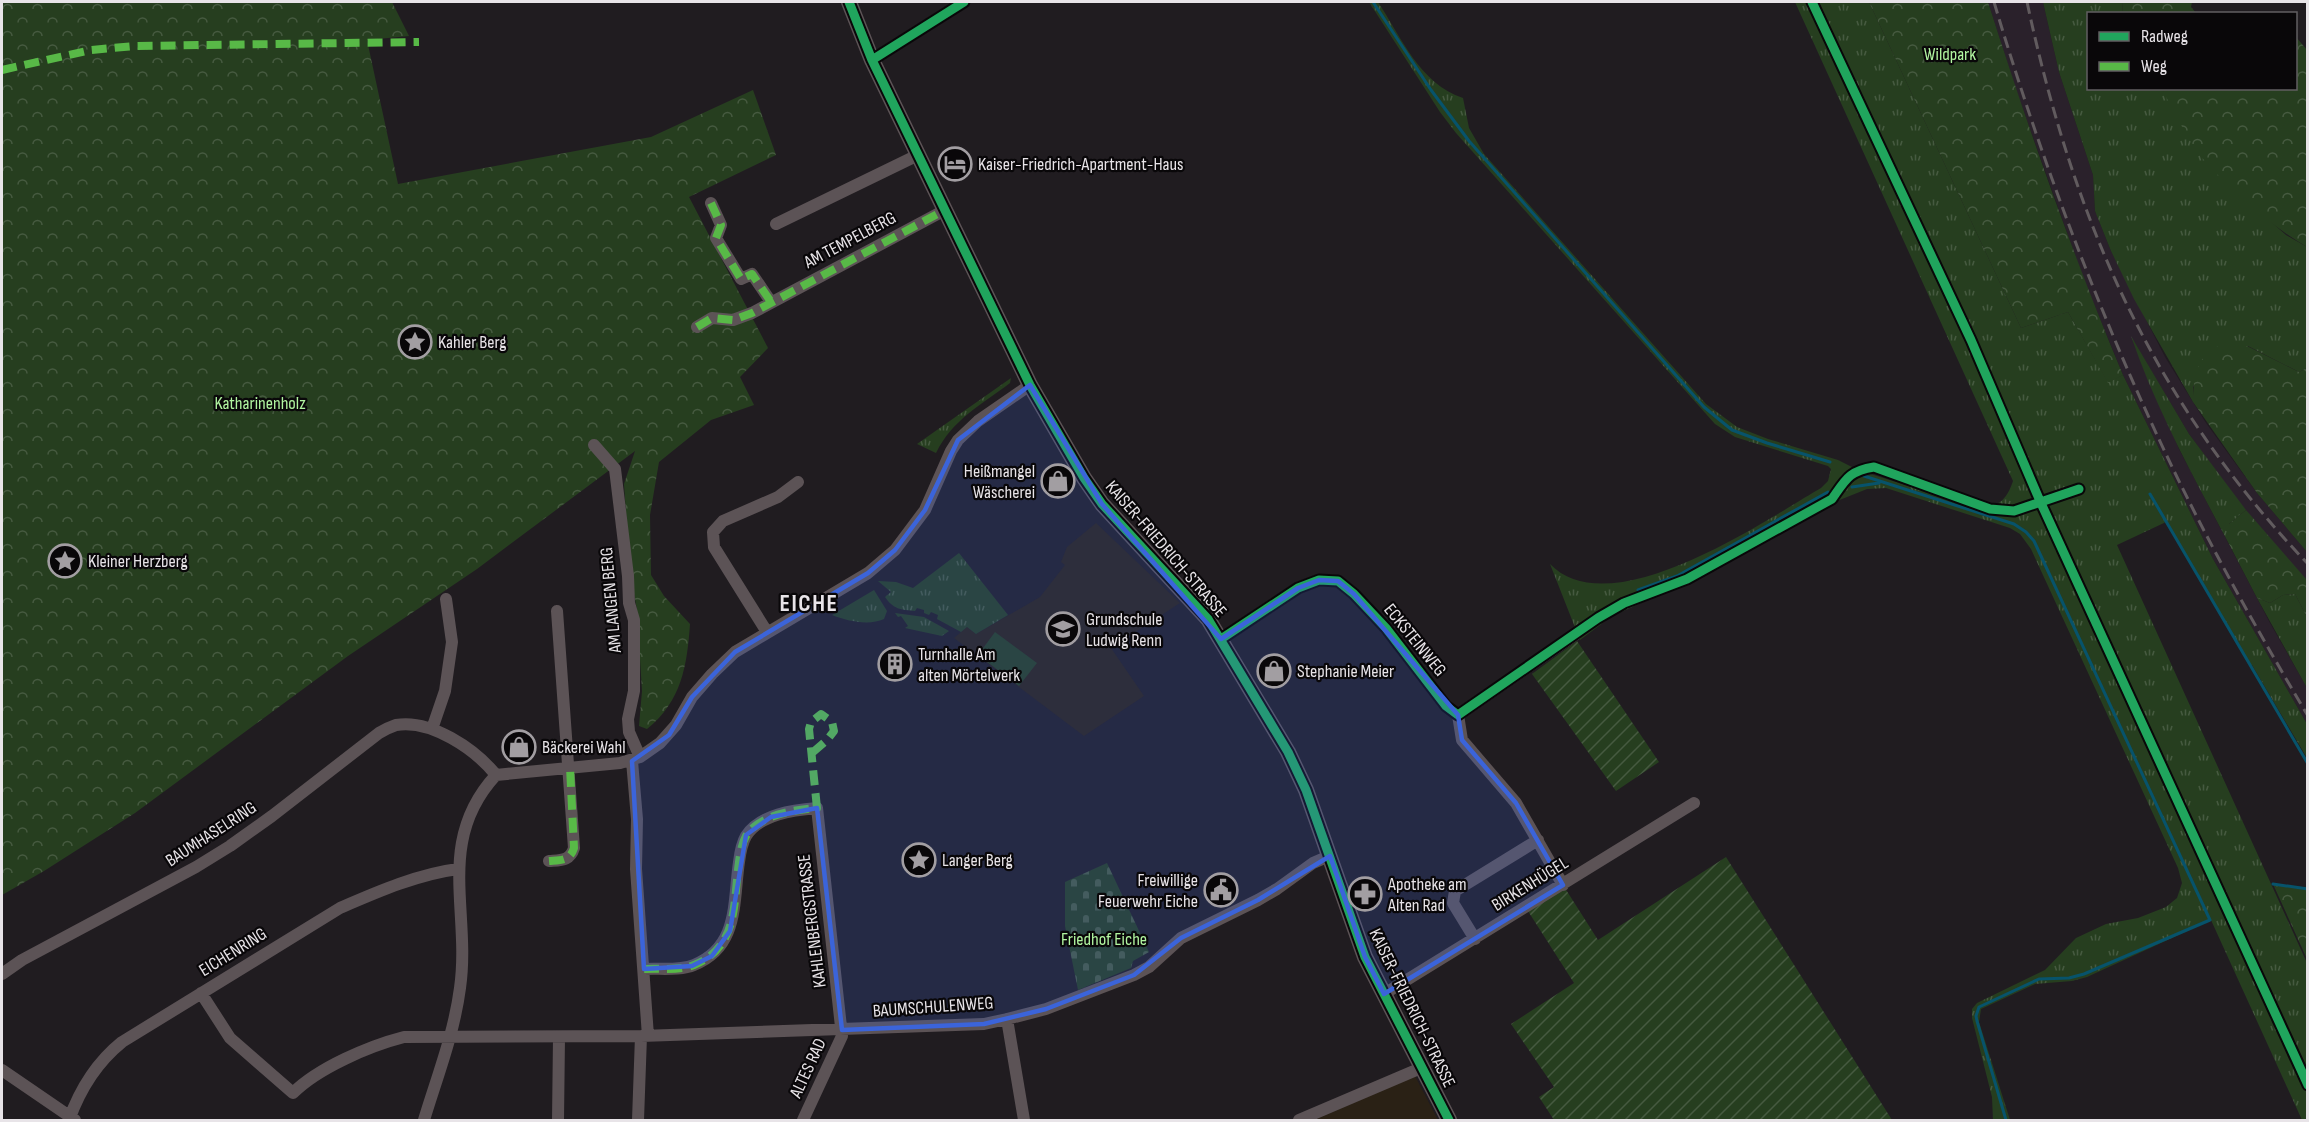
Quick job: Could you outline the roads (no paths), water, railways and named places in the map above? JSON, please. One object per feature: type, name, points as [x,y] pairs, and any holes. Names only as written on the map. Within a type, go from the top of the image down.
[{"type":"street","name":"KAISER-FRIEDRICH-STRASSE","points":[[849,2],[872,60],[1030,385],[1084,478],[1102,504],[1208,619],[1288,752],[1306,790],[1365,957],[1449,1120]]},
{"type":"street","points":[[872,60],[964,2]]},
{"type":"street","points":[[776,224],[918,155]]},
{"type":"street","points":[[711,203],[721,225],[716,238],[736,271],[741,279],[752,274],[771,302]]},
{"type":"street","name":"AM TEMPELBERG","points":[[697,327],[712,318],[733,320],[945,210]]},
{"type":"street","points":[[424,1120],[450,1036],[460,986],[462,952],[458,869],[461,843],[470,815],[483,789],[496,775],[603,765],[636,759],[650,752],[669,735],[692,697],[735,652],[868,573],[895,550],[925,510],[958,440],[978,421],[1030,385]]},
{"type":"street","name":"AM LANGEN BERG","points":[[594,445],[615,469],[628,576],[628,603],[634,620],[634,691],[628,719],[636,759],[636,869],[644,969],[644,1036]]},
{"type":"street","points":[[766,632],[714,547],[713,532],[723,521],[778,497],[798,482]]},
{"type":"street","name":"ECKSTEINWEG","points":[[1221,639],[1298,588],[1319,580],[1338,581],[1354,594],[1386,628],[1446,706],[1458,715]]},
{"type":"street","points":[[432,729],[445,691],[452,642],[446,599]]},
{"type":"street","points":[[549,861],[567,859],[574,848],[570,767],[557,611]]},
{"type":"street","points":[[1563,885],[1516,803],[1462,740],[1458,715],[1576,634]]},
{"type":"street","name":"BAUMHASELRING","points":[[2,974],[15,964],[178,877],[221,851],[272,816],[379,733],[394,726],[415,725],[432,729],[472,750],[496,775]]},
{"type":"street","name":"BIRKENHÜGEL","points":[[1384,994],[1694,803]]},
{"type":"street","name":"KAHLENBERGSTRASSE","points":[[644,969],[692,966],[711,956],[723,945],[730,931],[741,851],[746,836],[757,825],[771,817],[795,810],[817,808],[842,1030]]},
{"type":"street","points":[[1475,939],[1453,903],[1455,891],[1538,840]]},
{"type":"street","name":"BAUMSCHULENWEG","points":[[201,993],[230,1038],[240,1049],[293,1093],[315,1074],[387,1041],[404,1037],[644,1036],[984,1024],[1046,1009],[1134,975],[1149,967],[1181,938],[1268,895],[1313,863],[1329,856]]},
{"type":"street","name":"EICHENRING","points":[[71,1119],[88,1078],[110,1052],[122,1042],[340,908],[372,894],[442,871],[458,869]]},
{"type":"street","points":[[1007,1019],[1024,1120]]},
{"type":"street","name":"ALTES RAD","points":[[803,1120],[842,1036],[842,1030]]},
{"type":"street","points":[[638,1120],[644,1036]]},
{"type":"street","points":[[558,1120],[559,1037]]},
{"type":"street","name":"KAISER-FRIEDRICH-STRASSE","points":[[1299,1120],[1421,1068]]},
{"type":"street","points":[[2,1070],[71,1119]]},
{"type":"waterway","points":[[1373,2],[1431,90],[1469,141],[1704,407],[1732,430],[1830,462]]},
{"type":"waterway","points":[[1864,476],[2014,524],[2034,541],[2210,920],[2084,974],[2069,978],[2039,979],[1979,1007],[1977,1021],[2006,1120]]},
{"type":"waterway","points":[[1852,487],[1879,483]]},
{"type":"waterway","points":[[1638,590],[1677,576],[1828,492]]},
{"type":"waterway","points":[[2150,494],[2308,764]]},
{"type":"waterway","points":[[2273,884],[2308,889]]},
{"type":"railway","points":[[1994,2],[2050,174],[2093,286],[2140,397],[2181,486],[2216,553],[2308,716]]},
{"type":"railway","points":[[2027,2],[2046,82],[2069,159],[2095,233],[2126,303],[2162,371],[2204,437],[2253,501],[2308,564]]},
{"type":"place","name":"Kaiser-Friedrich-Apartment-Haus","points":[[955,164]]},
{"type":"place","name":"Kahler Berg","points":[[415,342]]},
{"type":"place","name":"Heißmangel Wäscherei","points":[[1058,481]]},
{"type":"place","name":"Kleiner Herzberg","points":[[65,561]]},
{"type":"place","name":"Grundschule Ludwig Renn","points":[[1063,629]]},
{"type":"place","name":"Turnhalle Am alten Mörtelwerk","points":[[895,664]]},
{"type":"place","name":"Stephanie Meier","points":[[1274,671]]},
{"type":"place","name":"Bäckerei Wahl","points":[[519,747]]},
{"type":"place","name":"Langer Berg","points":[[919,860]]},
{"type":"place","name":"Freiwillige Feuerwehr Eiche","points":[[1221,890]]},
{"type":"place","name":"Apotheke am Alten Rad","points":[[1365,894]]},
{"type":"district","name":"EICHE","points":[[809,603]]},
{"type":"park label","name":"Wildpark","points":[[1950,54]]},
{"type":"park label","name":"Katharinenholz","points":[[260,403]]},
{"type":"park label","name":"Friedhof Eiche","points":[[1104,939]]}]
